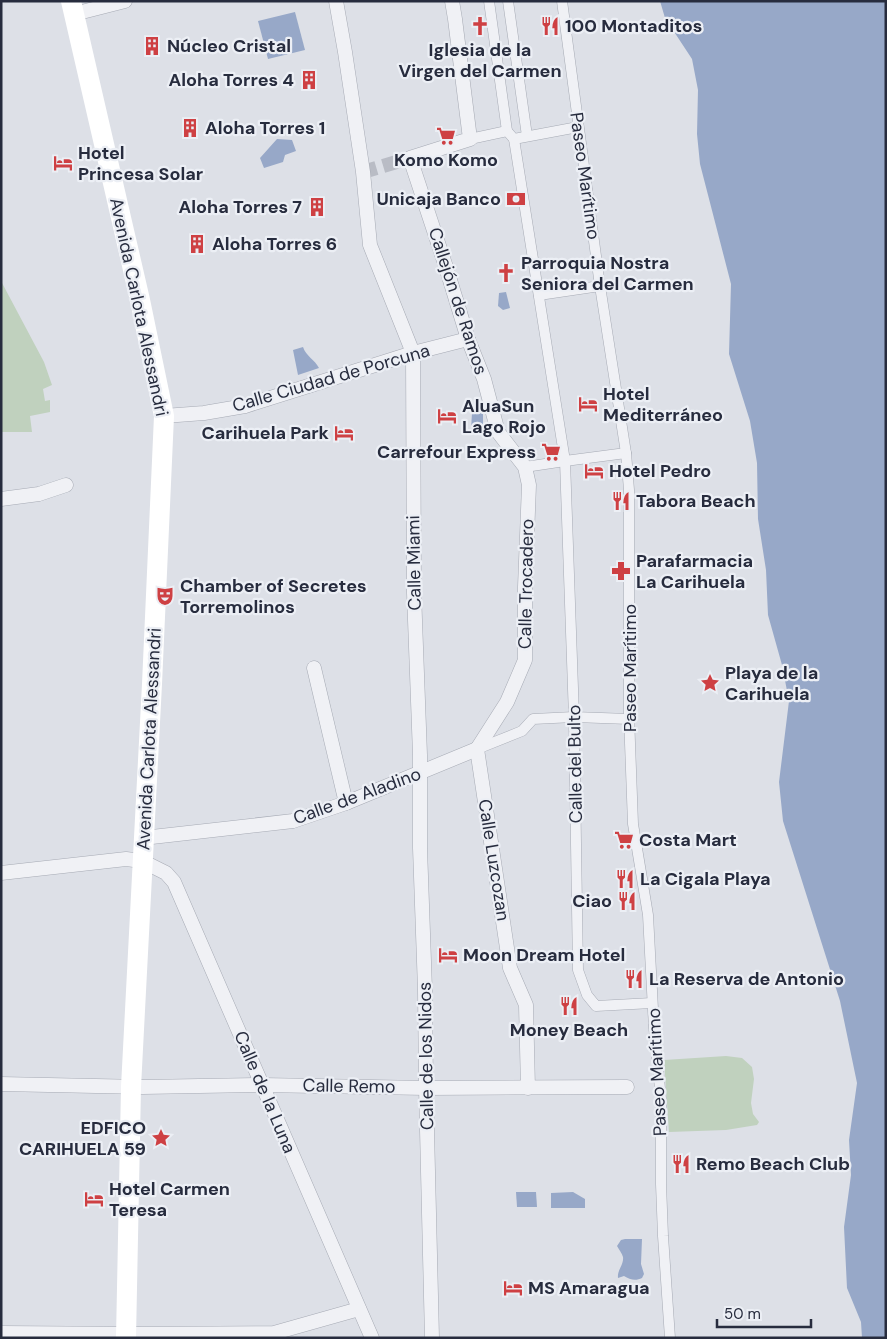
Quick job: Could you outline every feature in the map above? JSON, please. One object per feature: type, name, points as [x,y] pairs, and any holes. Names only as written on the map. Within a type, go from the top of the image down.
[{"type":"main road","name":"Avenida Carlota Alessandri","points":[[73,8],[139,294],[164,416],[131,1087],[126,1336]]},
{"type":"street","points":[[73,8],[125,1]]},
{"type":"street","points":[[336,1],[363,172],[370,245],[413,353]]},
{"type":"street","points":[[452,1],[470,139],[510,135],[527,136],[578,127]]},
{"type":"street","name":"Calle del Bulto","points":[[489,1],[565,461],[574,717],[578,970],[587,995],[596,1006],[652,1003]]},
{"type":"street","points":[[508,1],[527,136]]},
{"type":"street","name":"Paseo Marítimo","points":[[562,1],[600,286],[626,454],[629,490],[629,719],[633,824],[648,915],[652,1003],[661,1099],[661,1184],[670,1338]]},
{"type":"street","name":"Callejón de Ramos","points":[[470,139],[410,158],[468,339],[484,379],[498,432],[525,467]]},
{"type":"street","points":[[539,295],[600,286]]},
{"type":"street","name":"Calle Ciudad de Porcuna","points":[[164,416],[204,413],[245,406],[413,353],[468,339]]},
{"type":"street","name":"Calle Miami","points":[[413,353],[414,593],[420,773]]},
{"type":"street","points":[[525,467],[626,454]]},
{"type":"street","name":"Calle Trocadero","points":[[477,750],[507,702],[525,660],[525,587],[529,485],[525,467]]},
{"type":"street","points":[[1,499],[38,494],[66,485]]},
{"type":"street","points":[[314,668],[346,803]]},
{"type":"street","points":[[477,750],[522,731],[533,718],[629,719]]},
{"type":"street","name":"Calle de Aladino","points":[[144,838],[292,821],[346,803],[477,750]]},
{"type":"street","name":"Calle Luzcozan","points":[[477,750],[510,968],[526,1005],[528,1088]]},
{"type":"street","name":"Calle de los Nidos","points":[[420,773],[420,848],[425,990],[432,1338]]},
{"type":"street","points":[[1,873],[126,860],[142,861]]},
{"type":"street","name":"Calle de la Luna","points":[[142,861],[166,873],[174,882],[372,1338]]},
{"type":"street","name":"Calle Remo","points":[[1,1084],[131,1087],[262,1085],[426,1088],[627,1087]]},
{"type":"street","points":[[1,1333],[126,1336],[274,1333],[359,1309]]},
{"type":"green space","points":[[1,281],[44,362],[52,385],[43,389],[45,401],[50,400],[50,412],[30,416],[32,432],[1,432]]},
{"type":"green space","points":[[726,1056],[742,1058],[752,1067],[754,1079],[751,1103],[753,1114],[759,1122],[757,1125],[726,1130],[669,1132],[664,1060]]},
{"type":"water","points":[[660,1],[886,1],[886,1338],[862,1338],[861,1322],[847,1288],[844,1227],[851,1175],[849,1140],[857,1083],[840,1001],[783,821],[779,782],[789,701],[782,665],[768,615],[766,570],[758,519],[757,463],[750,421],[729,354],[731,284],[700,164],[697,134],[698,90],[692,59],[665,18]]},
{"type":"water","points":[[295,12],[305,50],[268,59],[258,21]]},
{"type":"water","points":[[277,139],[292,140],[296,151],[285,155],[283,162],[264,168],[260,158]]},
{"type":"water","points":[[506,292],[510,308],[503,310],[498,306],[499,293]]},
{"type":"water","points":[[303,347],[319,368],[298,375],[293,350]]},
{"type":"water","points":[[477,409],[481,410],[483,414],[483,430],[480,434],[471,430],[472,413]]},
{"type":"water","points":[[516,1192],[536,1192],[537,1207],[517,1207]]},
{"type":"water","points":[[573,1192],[585,1199],[585,1208],[551,1208],[551,1193]]},
{"type":"water","points":[[642,1239],[641,1264],[644,1274],[640,1279],[633,1280],[624,1276],[618,1278],[623,1257],[617,1246],[621,1240]]},
{"type":"tunnel","points":[[363,172],[410,158]]},
{"type":"place","name":"Iglesia de la Virgen del Carmen","points":[[480,26]]},
{"type":"place","name":"100 Montaditos","points":[[550,26]]},
{"type":"place","name":"Núcleo Cristal","points":[[152,46]]},
{"type":"place","name":"Aloha Torres 4","points":[[309,80]]},
{"type":"place","name":"Aloha Torres 1","points":[[190,128]]},
{"type":"place","name":"Komo Komo","points":[[446,136]]},
{"type":"place","name":"Hotel Princesa Solar","points":[[63,163]]},
{"type":"place","name":"Unicaja Banco","points":[[516,199]]},
{"type":"place","name":"Aloha Torres 7","points":[[317,207]]},
{"type":"place","name":"Aloha Torres 6","points":[[197,244]]},
{"type":"place","name":"Parroquia Nostra Seniora del Carmen","points":[[506,273]]},
{"type":"place","name":"Hotel Mediterráneo","points":[[588,404]]},
{"type":"place","name":"AluaSun Lago Rojo","points":[[447,416]]},
{"type":"place","name":"Carihuela Park","points":[[344,433]]},
{"type":"place","name":"Carrefour Express","points":[[551,452]]},
{"type":"place","name":"Hotel Pedro","points":[[594,471]]},
{"type":"place","name":"Tabora Beach","points":[[621,501]]},
{"type":"place","name":"Parafarmacia La Carihuela","points":[[621,571]]},
{"type":"place","name":"Chamber of Secretes Torremolinos","points":[[165,596]]},
{"type":"place","name":"Playa de la Carihuela","points":[[710,683]]},
{"type":"place","name":"Costa Mart","points":[[624,840]]},
{"type":"place","name":"La Cigala Playa","points":[[625,879]]},
{"type":"place","name":"Ciao","points":[[627,901]]},
{"type":"place","name":"Moon Dream Hotel","points":[[448,955]]},
{"type":"place","name":"La Reserva de Antonio","points":[[634,979]]},
{"type":"place","name":"Money Beach","points":[[569,1006]]},
{"type":"place","name":"EDFICO CARIHUELA 59","points":[[161,1138]]},
{"type":"place","name":"Remo Beach Club","points":[[681,1164]]},
{"type":"place","name":"Hotel Carmen Teresa","points":[[94,1199]]},
{"type":"place","name":"MS Amaragua","points":[[513,1288]]}]
